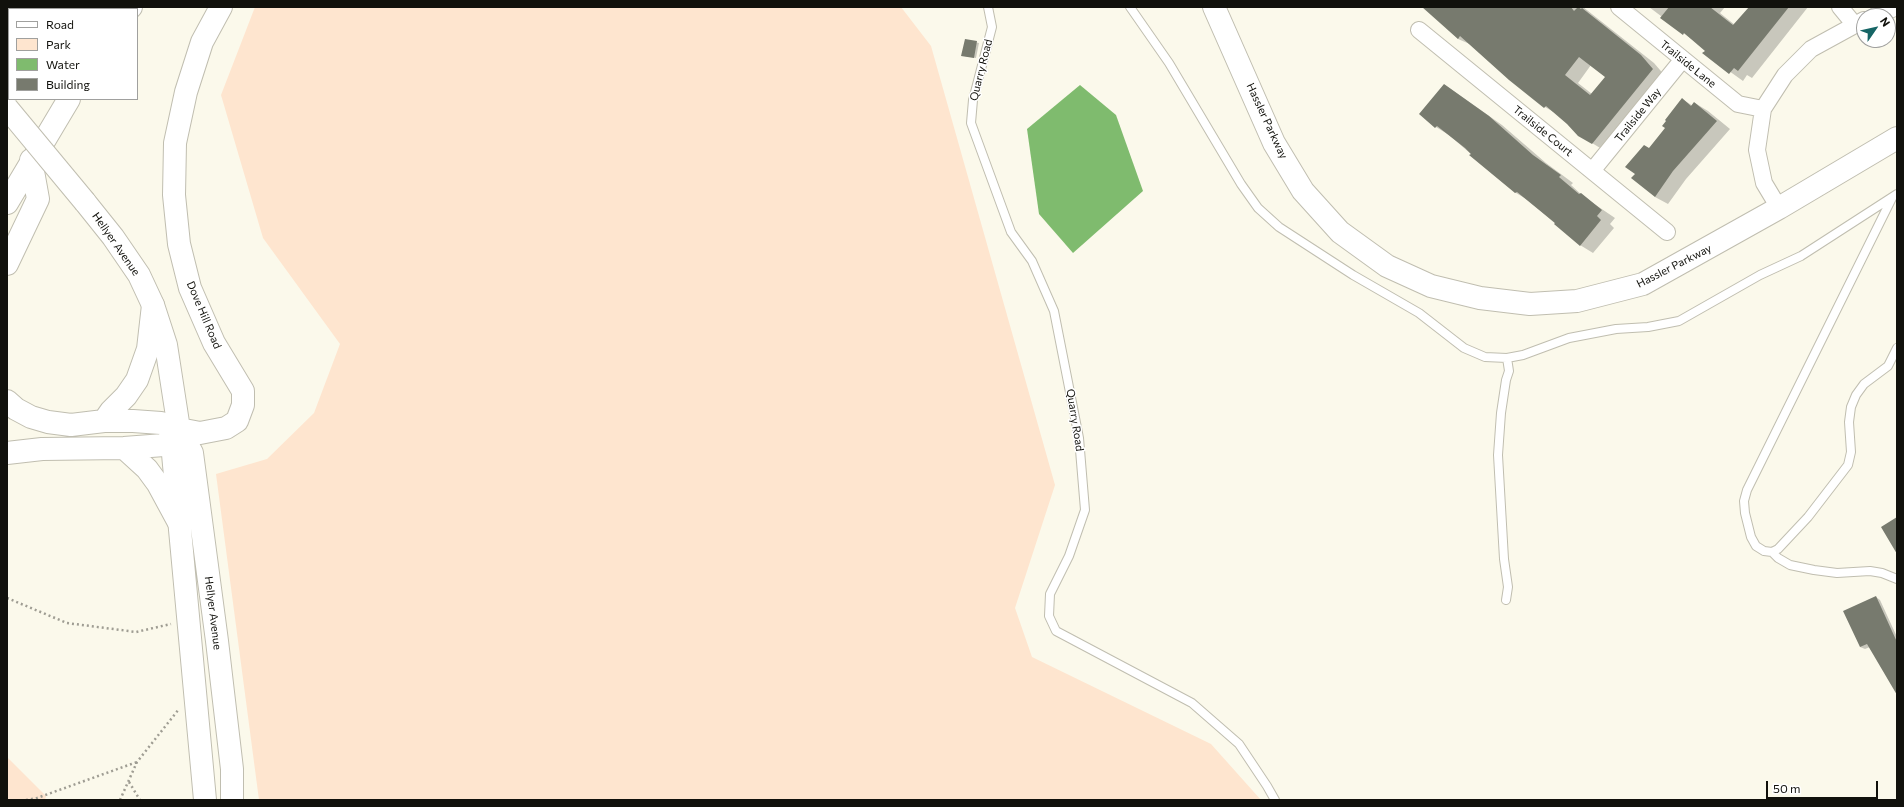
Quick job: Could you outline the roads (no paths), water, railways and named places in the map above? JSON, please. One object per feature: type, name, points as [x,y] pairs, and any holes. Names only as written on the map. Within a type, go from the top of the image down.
[{"type":"main road","name":"Dove Hill Road","points":[[7,401],[16,409],[31,417],[48,422],[71,425],[104,421],[161,423],[200,434],[226,428],[236,421],[243,405],[243,392],[214,343],[190,288],[179,244],[174,195],[175,143],[186,92],[202,42],[221,7]]},
{"type":"main road","name":"Hassler Parkway","points":[[1214,7],[1274,143],[1302,191],[1340,232],[1387,266],[1431,286],[1480,298],[1530,304],[1577,301],[1643,284],[1779,208],[1897,138]]},
{"type":"main road","points":[[7,203],[67,100]]},
{"type":"main road","name":"Hellyer Avenue","points":[[7,108],[85,202],[127,256],[153,305],[166,345],[179,429],[192,453],[218,641],[232,769],[232,800]]},
{"type":"main road","points":[[7,264],[38,199],[31,160]]},
{"type":"main road","points":[[104,421],[111,411],[126,396],[137,380],[148,349],[153,305]]},
{"type":"main road","name":"Hellyer Avenue","points":[[179,429],[173,454],[205,800]]},
{"type":"main road","points":[[7,453],[42,449],[124,448],[164,445],[179,429]]},
{"type":"main road","points":[[124,448],[147,469],[158,484],[178,521]]},
{"type":"street","name":"Trailside Lane","points":[[1619,7],[1738,104],[1763,109]]},
{"type":"street","points":[[1840,7],[1856,20]]},
{"type":"street","points":[[1779,208],[1764,183],[1757,150],[1763,109],[1785,75],[1811,49],[1856,24]]},
{"type":"street","name":"Trailside Court","points":[[1419,30],[1668,232]]},
{"type":"street","name":"Trailside Way","points":[[1592,171],[1683,59]]},
{"type":"lane","name":"Quarry Road","points":[[988,7],[992,27],[973,100],[971,123],[1011,232],[1032,261],[1054,311],[1080,438],[1085,510],[1069,556],[1050,594],[1048,616],[1056,631],[1192,703],[1239,744],[1275,800]]},
{"type":"lane","points":[[1130,7],[1169,63],[1241,184],[1258,208],[1279,227],[1354,275],[1419,313],[1464,348],[1485,357],[1507,358],[1523,356],[1569,338],[1616,329],[1648,327],[1679,321],[1760,275],[1801,256],[1894,196]]},
{"type":"lane","points":[[1894,196],[1747,490],[1744,501],[1745,513],[1751,537],[1756,546],[1764,552],[1772,552],[1788,540],[1832,487],[1848,465],[1851,452],[1849,422],[1850,407],[1864,384],[1888,366],[1897,348]]},
{"type":"lane","points":[[1506,600],[1508,587],[1504,559],[1498,455],[1500,413],[1506,380],[1510,371],[1507,358]]},
{"type":"lane","points":[[1772,552],[1778,558],[1790,564],[1814,570],[1837,573],[1870,571],[1882,573],[1897,579]]},
{"type":"water","points":[[1080,85],[1116,115],[1143,191],[1073,253],[1039,214],[1027,129]]}]
